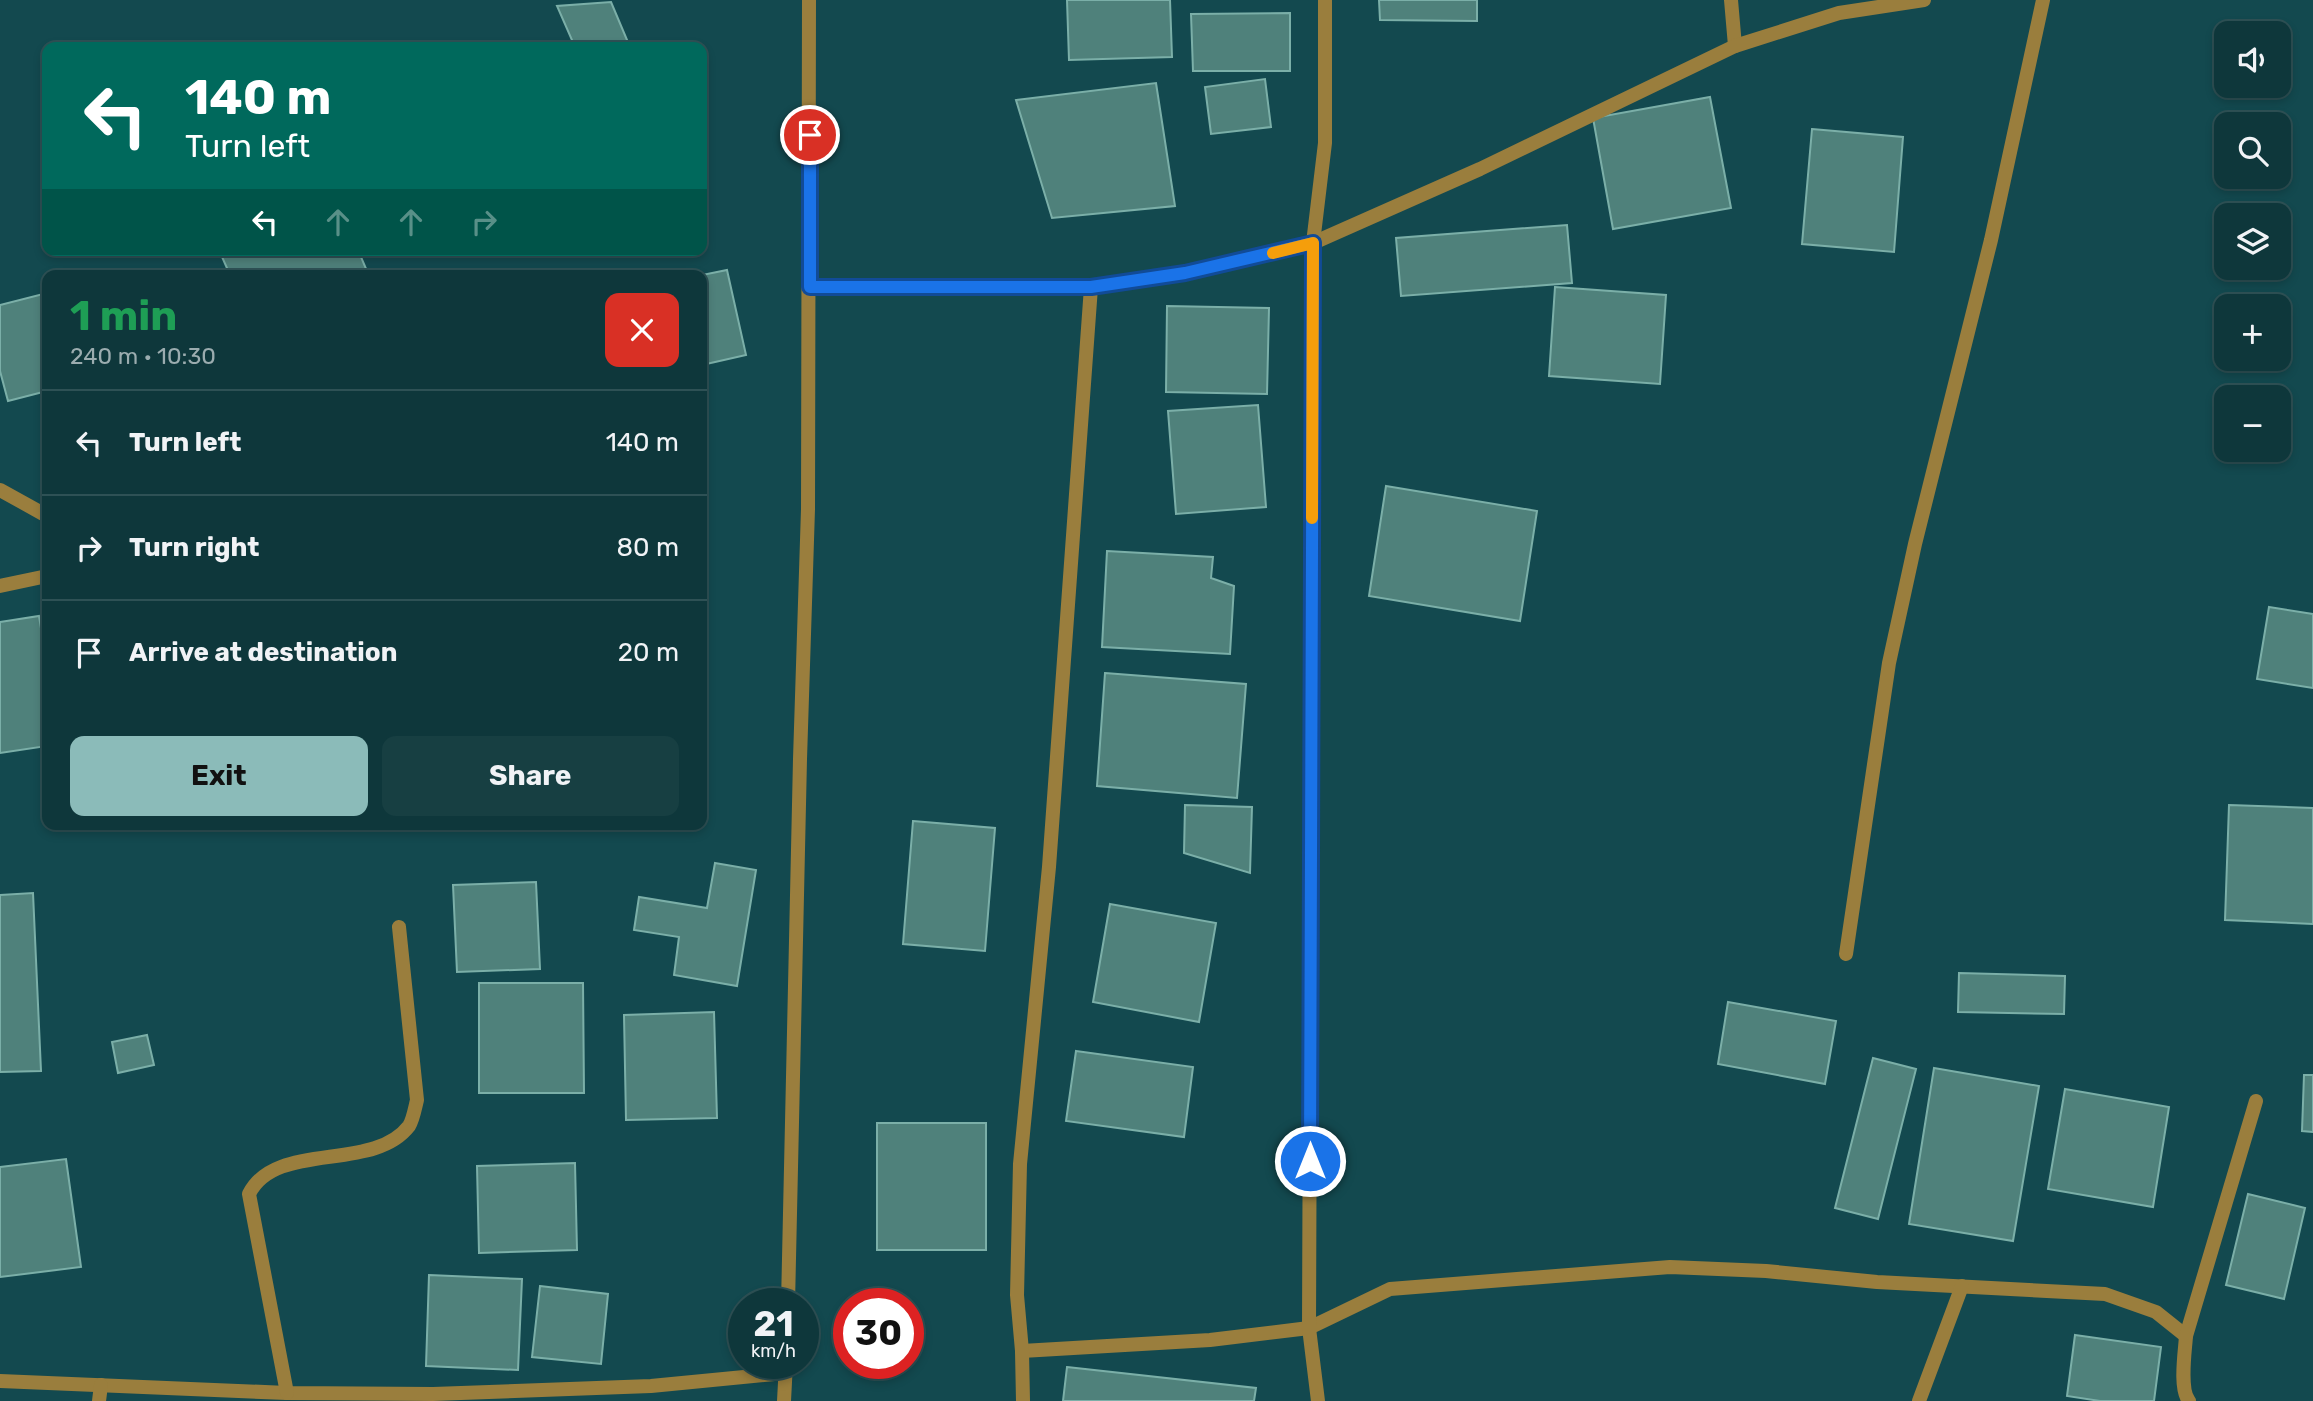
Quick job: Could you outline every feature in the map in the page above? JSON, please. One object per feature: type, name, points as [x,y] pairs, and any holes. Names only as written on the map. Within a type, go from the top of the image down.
[{"type":"street","points":[[788,1288],[808,509],[809,0]]},
{"type":"street","points":[[1318,1401],[1309,1328],[1313,243],[1325,143],[1325,0]]},
{"type":"street","points":[[1731,0],[1735,46]]},
{"type":"street","points":[[810,287],[1091,287],[1185,273],[1313,243],[1480,169],[1735,46],[1839,13],[1924,0]]},
{"type":"street","points":[[1846,954],[1889,663],[1914,544],[1991,240],[2043,0]]},
{"type":"street","points":[[1023,1401],[1017,1295],[1020,1164],[1049,867],[1091,287]]},
{"type":"street","points":[[0,490],[42,513]]},
{"type":"street","points":[[0,586],[42,577]]},
{"type":"street","points":[[288,1393],[249,1194],[256,1181],[268,1172],[289,1165],[387,1145],[410,1125],[417,1100],[399,927]]},
{"type":"street","points":[[2189,1401],[2185,1396],[2183,1370],[2186,1336],[2256,1101]]},
{"type":"street","points":[[1022,1351],[1210,1340],[1309,1328],[1390,1289],[1670,1267],[1766,1271],[1877,1282],[2105,1294],[2156,1312],[2186,1336]]},
{"type":"street","points":[[1919,1401],[1962,1286]]},
{"type":"street","points":[[0,1381],[288,1393],[433,1394],[651,1387],[728,1376]]},
{"type":"street","points":[[784,1401],[785,1379]]},
{"type":"street","points":[[99,1401],[100,1385]]},
{"type":"building","points":[[1067,0],[1170,0],[1172,57],[1069,60]]},
{"type":"building","points":[[1379,0],[1477,0],[1477,21],[1380,20]]},
{"type":"building","points":[[611,2],[628,42],[573,42],[557,6]]},
{"type":"building","points":[[1290,13],[1290,71],[1193,71],[1191,14]]},
{"type":"building","points":[[1265,79],[1271,127],[1211,134],[1205,87]]},
{"type":"building","points":[[1156,83],[1175,206],[1052,218],[1016,100]]},
{"type":"building","points":[[1710,97],[1731,208],[1613,229],[1593,118]]},
{"type":"building","points":[[1812,129],[1903,137],[1894,252],[1802,244]]},
{"type":"building","points":[[1567,225],[1572,283],[1401,296],[1396,238]]},
{"type":"building","points":[[222,256],[361,256],[367,270],[228,270]]},
{"type":"building","points":[[727,270],[746,355],[707,364],[707,274]]},
{"type":"building","points":[[1555,287],[1666,295],[1660,384],[1549,376]]},
{"type":"building","points":[[42,294],[42,392],[8,401],[0,371],[0,305]]},
{"type":"building","points":[[1167,306],[1269,308],[1267,394],[1166,392]]},
{"type":"building","points":[[1258,405],[1266,507],[1176,514],[1168,411]]},
{"type":"building","points":[[1386,486],[1537,511],[1520,621],[1369,596]]},
{"type":"building","points":[[1107,551],[1213,557],[1211,578],[1234,586],[1230,654],[1102,647]]},
{"type":"building","points":[[2269,607],[2313,614],[2313,688],[2257,679]]},
{"type":"building","points":[[39,616],[42,634],[42,747],[0,753],[0,622]]},
{"type":"building","points":[[1105,673],[1246,684],[1237,798],[1097,786]]},
{"type":"building","points":[[1185,805],[1252,807],[1250,873],[1184,853]]},
{"type":"building","points":[[2229,805],[2313,808],[2313,924],[2225,920]]},
{"type":"building","points":[[913,821],[995,828],[985,951],[903,944]]},
{"type":"building","points":[[715,863],[756,870],[737,986],[674,975],[679,937],[634,930],[639,897],[707,908]]},
{"type":"building","points":[[536,882],[540,969],[457,972],[453,885]]},
{"type":"building","points":[[33,893],[41,1071],[0,1072],[0,895]]},
{"type":"building","points":[[1110,904],[1216,923],[1199,1022],[1093,1002]]},
{"type":"building","points":[[1959,973],[2065,976],[2064,1014],[1958,1012]]},
{"type":"building","points":[[479,983],[583,983],[584,1093],[479,1093]]},
{"type":"building","points":[[1728,1002],[1836,1021],[1825,1084],[1718,1064]]},
{"type":"building","points":[[714,1012],[717,1118],[626,1120],[624,1015]]},
{"type":"building","points":[[147,1035],[154,1065],[118,1073],[112,1042]]},
{"type":"building","points":[[1076,1051],[1193,1067],[1184,1137],[1066,1121]]},
{"type":"building","points":[[1873,1058],[1916,1069],[1878,1219],[1835,1208]]},
{"type":"building","points":[[1934,1068],[2039,1086],[2013,1241],[1909,1224]]},
{"type":"building","points":[[2304,1075],[2313,1075],[2313,1132],[2302,1131]]},
{"type":"building","points":[[2065,1089],[2169,1107],[2153,1207],[2048,1189]]},
{"type":"building","points":[[877,1123],[986,1123],[986,1250],[877,1250]]},
{"type":"building","points":[[66,1159],[81,1267],[0,1277],[0,1167]]},
{"type":"building","points":[[575,1163],[577,1250],[479,1253],[477,1166]]},
{"type":"building","points":[[2248,1194],[2305,1208],[2284,1299],[2226,1285]]},
{"type":"building","points":[[429,1275],[522,1279],[518,1370],[426,1366]]},
{"type":"building","points":[[540,1286],[608,1294],[601,1364],[532,1357]]},
{"type":"building","points":[[2075,1335],[2161,1347],[2154,1401],[2100,1401],[2067,1396]]},
{"type":"building","points":[[1067,1367],[1256,1388],[1254,1401],[1063,1401]]},
{"type":"slow traffic","points":[[1273,253],[1313,243],[1312,518]]},
{"type":"route","points":[[810,135],[810,287],[1091,287],[1185,273],[1313,243],[1310,1161]]}]
